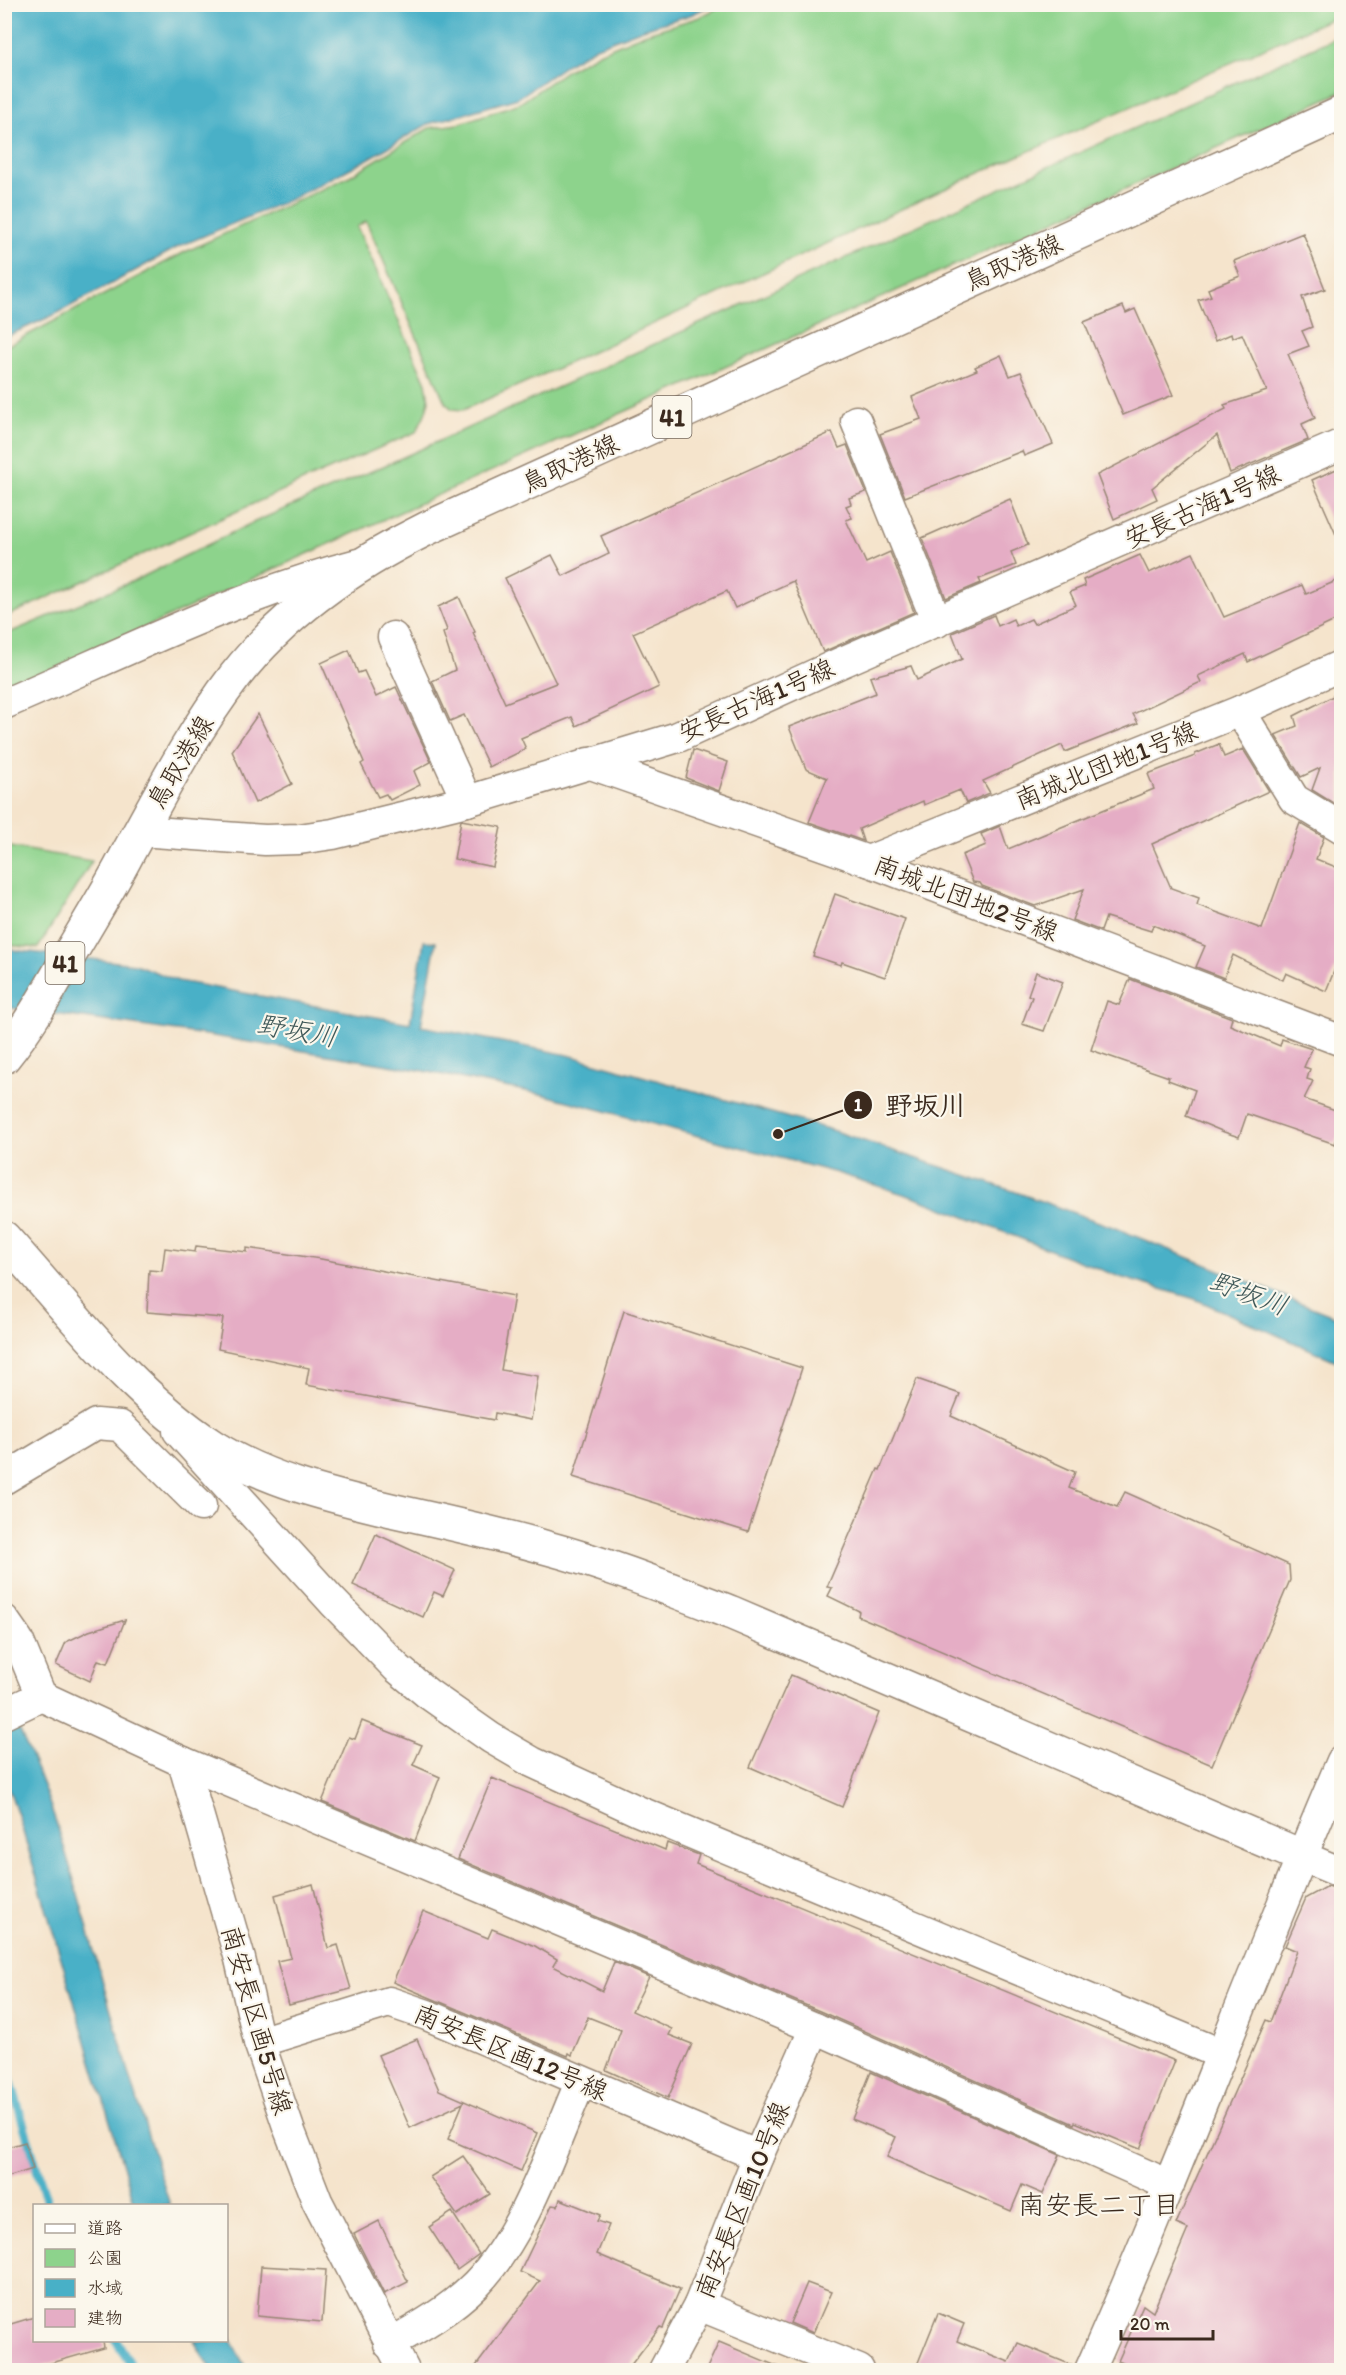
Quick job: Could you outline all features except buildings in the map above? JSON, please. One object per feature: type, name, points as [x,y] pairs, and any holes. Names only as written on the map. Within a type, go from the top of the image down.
[{"type":"main road","name":"鳥取港線","points":[[4,1057],[33,1017],[121,867],[193,736],[236,675],[259,648],[308,603],[364,562],[428,528],[1341,113]]},
{"type":"main road","points":[[4,1238],[132,1381],[185,1426],[213,1446],[272,1476],[311,1490],[546,1547],[637,1576],[732,1613],[1301,1856]]},
{"type":"street","points":[[856,422],[937,622]]},
{"type":"street","name":"安長古海1号線","points":[[140,831],[236,839],[299,839],[375,824],[466,801],[678,737],[840,663],[1341,444]]},
{"type":"street","points":[[4,704],[243,600],[309,577],[364,562]]},
{"type":"street","points":[[393,637],[466,801]]},
{"type":"street","name":"南城北団地1号線","points":[[868,861],[1240,711],[1341,665]]},
{"type":"street","points":[[1240,711],[1294,799],[1341,828]]},
{"type":"street","name":"南城北団地2号線","points":[[588,763],[868,861],[1341,1041]]},
{"type":"street","points":[[132,1381],[366,1636],[427,1693],[491,1738],[532,1762],[638,1811],[1221,2054]]},
{"type":"street","points":[[4,1479],[96,1424],[120,1426],[201,1506]]},
{"type":"street","points":[[4,1620],[18,1640],[41,1696],[183,1762],[815,2028],[1169,2185]]},
{"type":"street","points":[[4,1714],[41,1696]]},
{"type":"street","points":[[1090,2370],[1169,2185],[1341,1761]]},
{"type":"street","name":"南安長区画5号線","points":[[183,1762],[240,1959],[260,2042],[289,2129],[317,2201],[404,2370]]},
{"type":"street","points":[[1301,1856],[1341,1873]]},
{"type":"street","name":"南安長区画12号線","points":[[260,2042],[389,2002],[427,2015],[758,2156]]},
{"type":"street","name":"南安長区画10号線","points":[[664,2370],[699,2305],[758,2156],[815,2028]]},
{"type":"street","points":[[389,2344],[447,2309],[476,2283],[517,2229],[581,2081]]},
{"type":"street","points":[[699,2305],[859,2370]]},
{"type":"green space","points":[[1341,4],[1342,14],[975,175],[463,410],[452,409],[445,402],[366,221],[357,227],[426,383],[429,401],[416,432],[5,617],[5,347],[185,252],[348,177],[429,128],[458,124],[520,103],[566,71],[601,52],[644,34],[700,17],[723,5]]},
{"type":"green space","points":[[1341,35],[1341,92],[338,540],[5,692],[4,635],[136,580],[250,524]]},
{"type":"green space","points":[[5,846],[92,861],[38,948],[5,945]]},
{"type":"water","points":[[5,4],[712,5],[690,15],[643,29],[596,47],[518,98],[428,124],[368,159],[289,200],[180,246],[56,314],[5,337]]},
{"type":"water","points":[[424,941],[436,942],[421,1026],[568,1055],[828,1129],[1110,1226],[1341,1319],[1341,1363],[1195,1299],[1120,1277],[916,1198],[837,1173],[545,1095],[419,1070],[213,1036],[5,1007],[4,949],[135,964],[178,981],[410,1023]]},
{"type":"water","points":[[5,1702],[34,1762],[57,1824],[170,2204],[135,2204],[5,1778]]},
{"type":"water","points":[[228,2335],[247,2370],[211,2370],[195,2342],[228,2342]]},
{"type":"waterway","points":[[4,2059],[47,2204]]},
{"type":"waterway","points":[[117,2342],[134,2370]]},
{"type":"place","name":"野坂川","points":[[778,1134]]},
{"type":"district","name":"南安長二丁目","points":[[1099,2204]]}]
